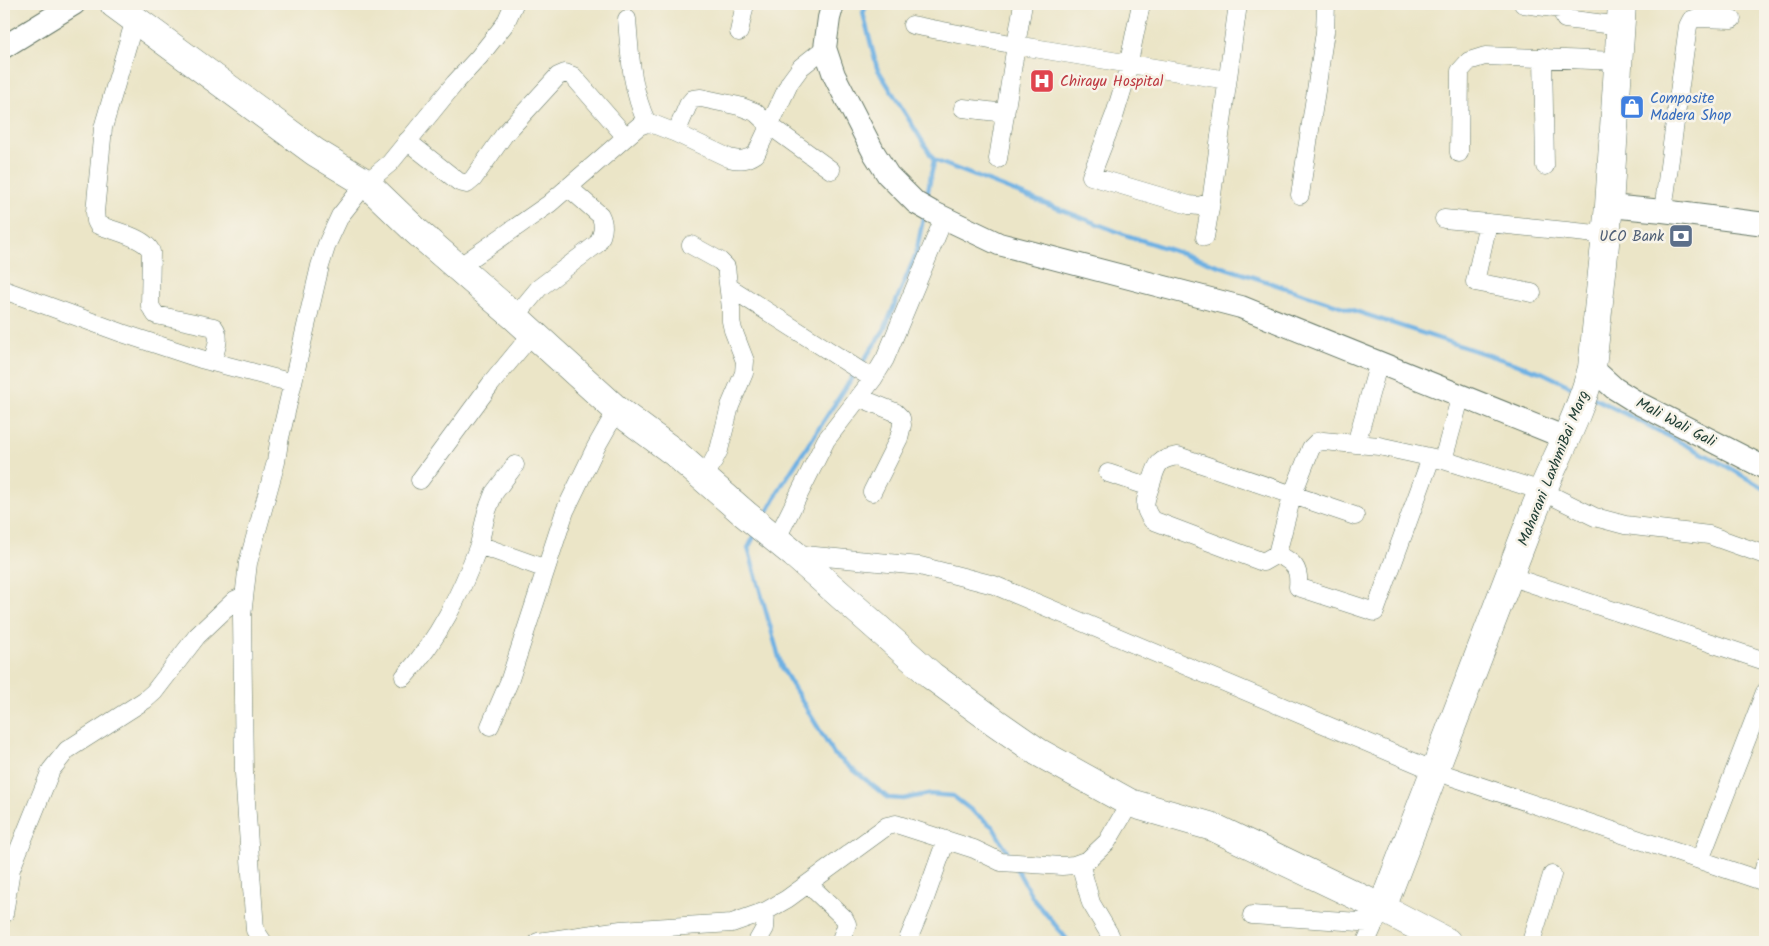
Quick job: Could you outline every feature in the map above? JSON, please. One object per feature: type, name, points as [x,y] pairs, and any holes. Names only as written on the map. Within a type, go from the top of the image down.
[{"type":"main road","points":[[123,9],[315,152],[366,183],[617,410],[675,453],[932,676],[1038,752],[1130,803],[1213,827],[1378,916],[1447,942]]},
{"type":"main road","name":"Maharani LaxhmiBai Marg","points":[[1378,916],[1542,491],[1570,428],[1590,375],[1609,206],[1622,15]]},
{"type":"street","points":[[4,47],[74,4]]},
{"type":"street","points":[[263,942],[255,930],[244,773],[242,616],[248,563],[276,462],[320,266],[327,244],[340,216],[366,183],[390,163],[505,24],[514,4]]},
{"type":"street","points":[[739,32],[745,4]]},
{"type":"street","points":[[833,4],[828,18],[825,48],[834,75],[874,153],[888,175],[931,211],[999,244],[1241,307],[1460,395],[1570,428]]},
{"type":"street","points":[[998,159],[1023,4]]},
{"type":"street","points":[[1141,4],[1130,64],[1115,114],[1091,176],[1189,205],[1199,206],[1211,202]]},
{"type":"street","points":[[1205,237],[1238,4]]},
{"type":"street","points":[[1300,195],[1325,32],[1326,4]]},
{"type":"street","points":[[1523,4],[1561,9],[1565,19],[1622,15]]},
{"type":"street","points":[[123,9],[103,128],[95,204],[96,221],[98,225],[142,241],[149,246],[151,252],[150,306],[152,311],[156,315],[214,327],[218,332],[218,338],[212,362]]},
{"type":"street","points":[[1663,211],[1688,26],[1691,20],[1697,18],[1732,20]]},
{"type":"street","points":[[627,19],[634,86],[637,101],[646,123]]},
{"type":"street","points":[[912,25],[1016,45],[1227,80]]},
{"type":"street","points":[[459,267],[549,204],[639,126],[646,123],[676,133],[729,158],[738,160],[748,159],[756,154],[790,82],[801,67],[825,48]]},
{"type":"street","points":[[1459,153],[1460,71],[1469,61],[1485,56],[1619,61]]},
{"type":"street","points":[[1543,57],[1545,166]]},
{"type":"street","points":[[407,141],[460,182],[467,184],[473,179],[504,135],[558,76],[566,72],[572,76],[626,137]]},
{"type":"street","points":[[676,133],[688,105],[693,99],[700,98],[739,106],[755,112],[769,125],[831,170]]},
{"type":"street","points":[[963,108],[1005,113]]},
{"type":"street","points":[[420,480],[490,384],[524,325],[539,288],[597,244],[602,236],[604,221],[600,215],[568,186]]},
{"type":"street","points":[[1609,206],[1765,224]]},
{"type":"street","points":[[931,211],[885,359],[826,440],[779,543],[920,566],[994,585],[1435,771],[1700,860],[1764,876]]},
{"type":"street","points":[[1444,219],[1606,235]]},
{"type":"street","points":[[1488,223],[1476,282],[1532,293]]},
{"type":"street","points":[[691,245],[720,261],[726,267],[732,330],[744,361],[744,373],[730,406],[719,450],[704,479]]},
{"type":"street","points":[[729,287],[873,378]]},
{"type":"street","points":[[4,290],[122,333],[212,362],[293,383]]},
{"type":"street","points":[[1356,444],[1379,362]]},
{"type":"street","name":"Mali Wali Gali","points":[[1590,375],[1638,403],[1765,468]]},
{"type":"street","points":[[1277,554],[1295,564],[1299,577],[1298,587],[1375,612],[1437,459],[1460,395]]},
{"type":"street","points":[[858,397],[895,412],[901,418],[902,425],[899,438],[872,492]]},
{"type":"street","points":[[490,726],[509,682],[565,511],[596,446],[617,410]]},
{"type":"street","points":[[1355,516],[1292,496],[1178,456],[1166,458],[1159,462],[1145,500],[1146,512],[1152,520],[1263,562],[1277,554],[1292,496],[1311,448],[1317,442],[1323,441],[1378,446],[1437,459],[1542,491],[1595,517],[1625,525],[1709,535],[1765,554]]},
{"type":"street","points":[[404,677],[414,666],[450,613],[479,545],[487,511],[494,493],[515,465]]},
{"type":"street","points":[[1108,473],[1150,487]]},
{"type":"street","points":[[479,545],[546,569]]},
{"type":"street","points":[[1509,576],[1765,661]]},
{"type":"street","points":[[4,914],[11,869],[51,770],[67,750],[145,700],[154,692],[197,636],[235,600],[244,596]]},
{"type":"street","points":[[1700,860],[1765,692]]},
{"type":"street","points":[[538,942],[621,930],[732,923],[766,911],[808,884],[887,826],[896,824],[981,852],[995,859],[1046,866],[1080,863],[1088,860],[1107,842],[1130,803]]},
{"type":"street","points":[[907,942],[946,840]]},
{"type":"street","points":[[1080,863],[1091,903],[1110,935],[1112,942]]},
{"type":"street","points":[[1531,942],[1552,875]]},
{"type":"street","points":[[808,884],[844,918],[847,924],[840,942]]},
{"type":"street","points":[[760,941],[766,911]]},
{"type":"street","points":[[1252,914],[1378,916],[1366,942]]},
{"type":"waterway","points":[[867,4],[863,13],[877,68],[934,160],[1126,235],[1543,373],[1576,389]]},
{"type":"waterway","points":[[926,201],[934,160]]},
{"type":"waterway","points":[[862,363],[884,330],[916,254],[924,214]]},
{"type":"waterway","points":[[764,518],[782,485],[853,376]]},
{"type":"waterway","points":[[1592,397],[1721,463],[1765,489]]},
{"type":"waterway","points":[[756,533],[748,548],[782,668],[834,754],[888,798],[903,799],[928,794],[953,796],[993,827],[1010,857]]},
{"type":"waterway","points":[[1016,868],[1033,898],[1069,942]]},
{"type":"place","name":"Chirayu Hospital","points":[[1042,81]]},
{"type":"place","name":"Composite Madera Shop","points":[[1632,107]]},
{"type":"place","name":"UCO Bank","points":[[1681,236]]}]
